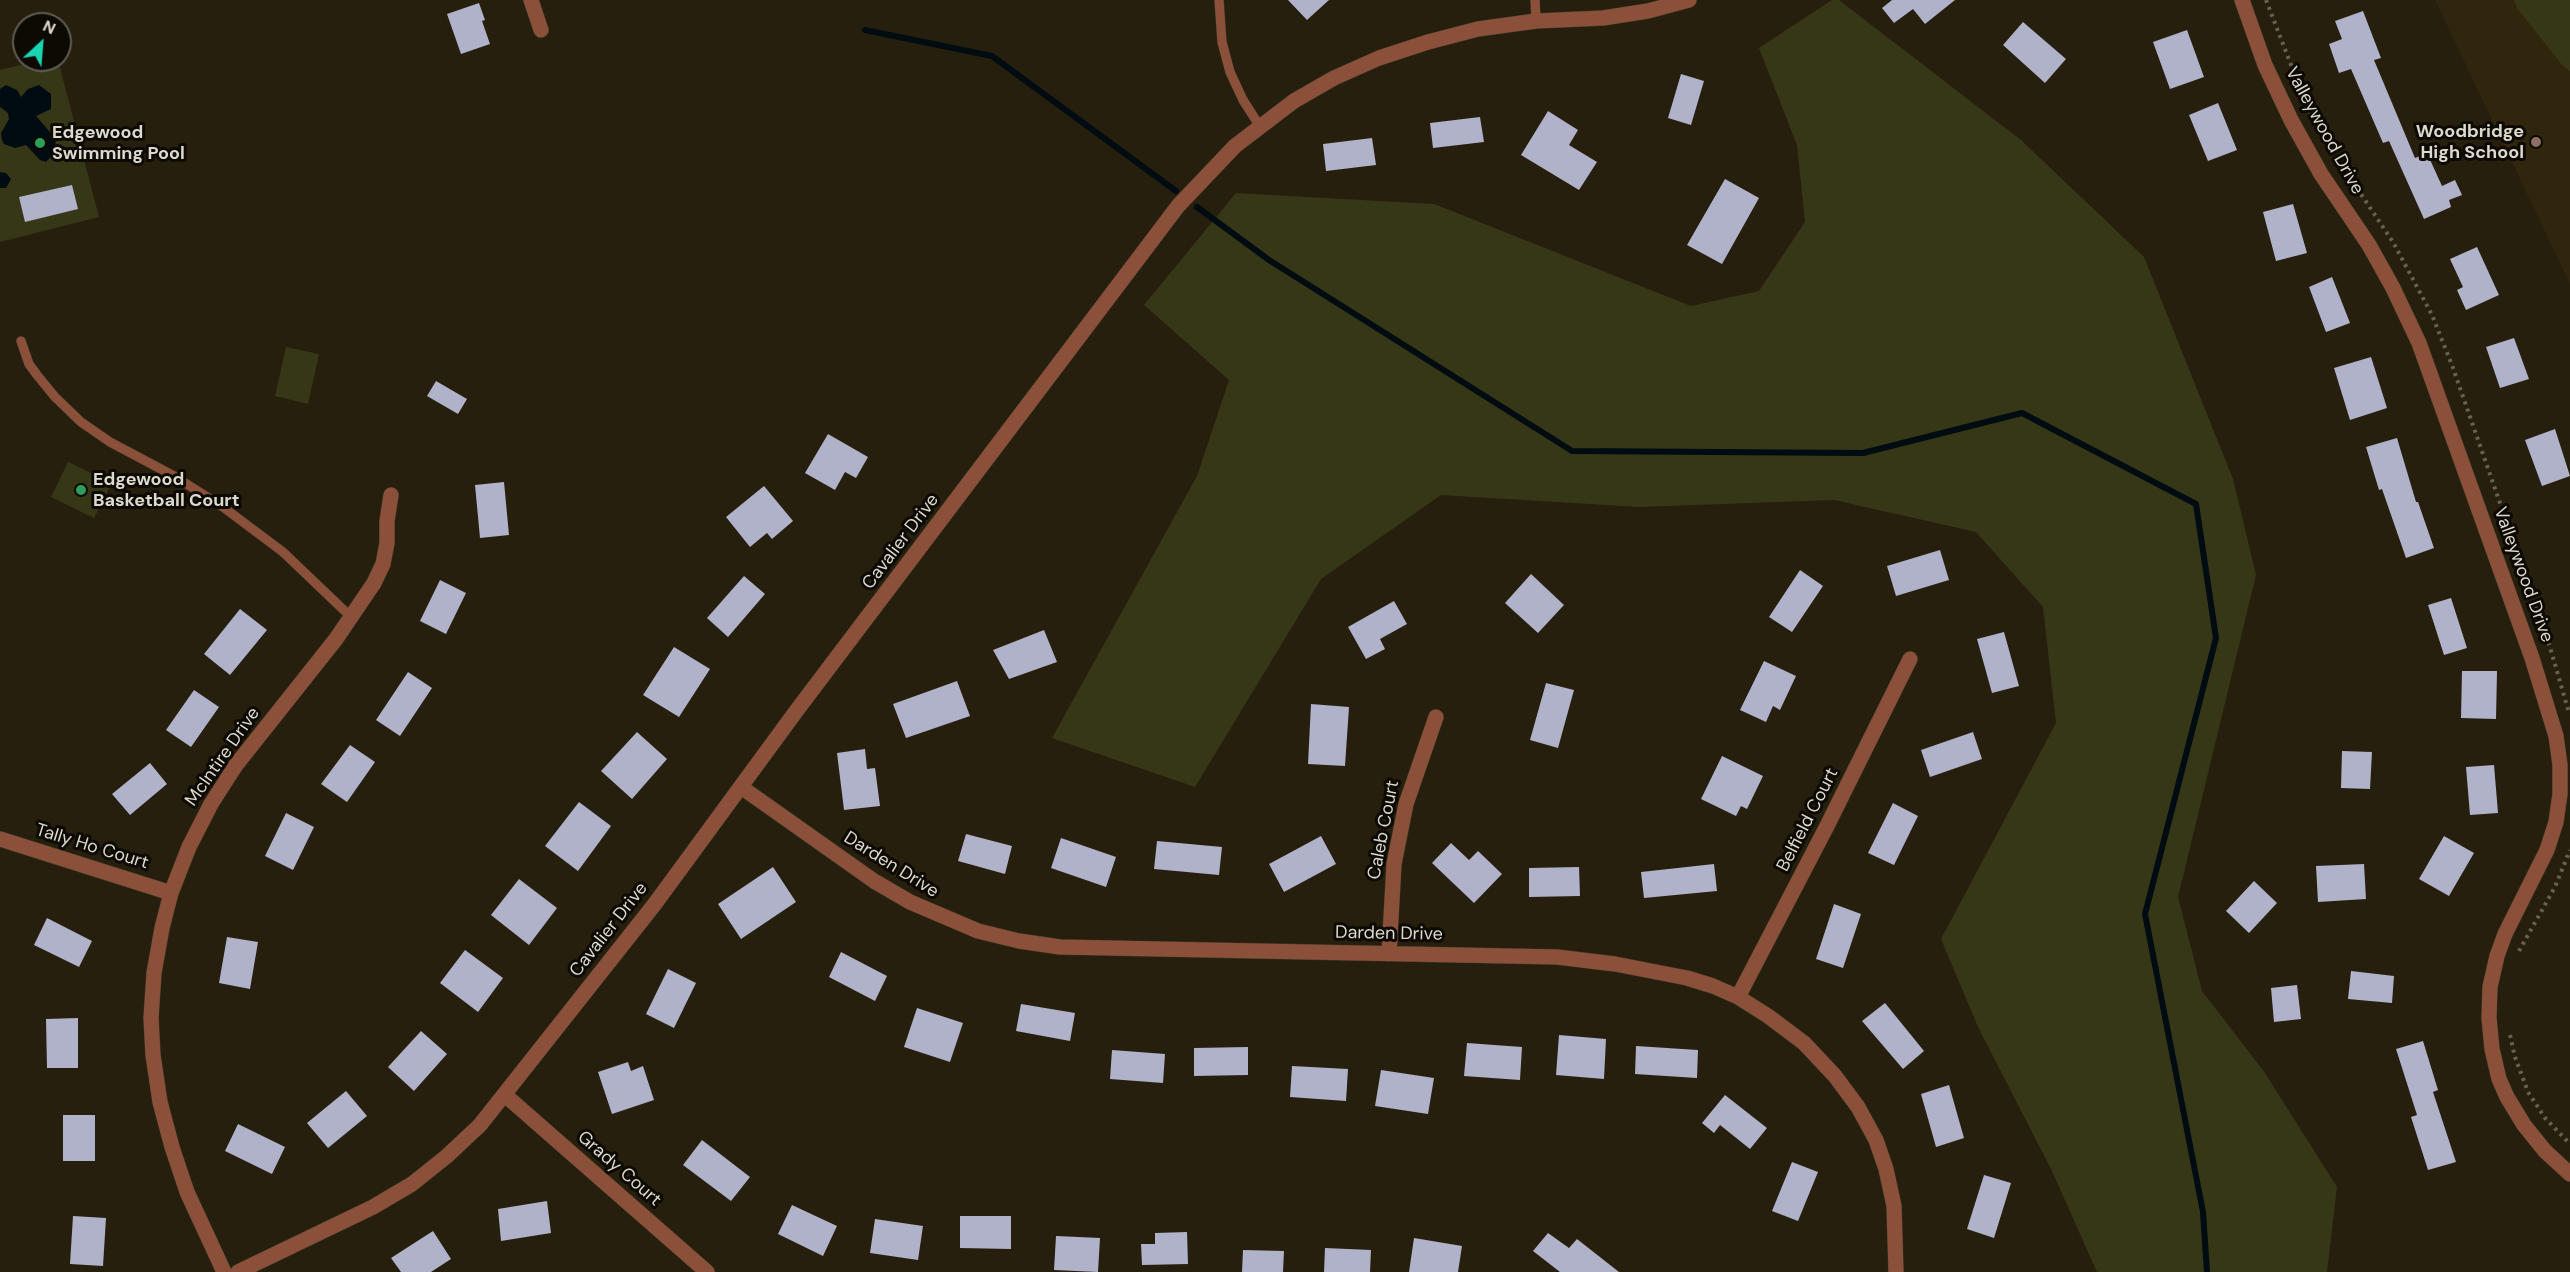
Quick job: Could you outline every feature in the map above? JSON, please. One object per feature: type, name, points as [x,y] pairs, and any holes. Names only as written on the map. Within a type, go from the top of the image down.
[{"type":"street","points":[[531,0],[541,30]]},
{"type":"street","name":"Cavalier Drive","points":[[238,1272],[373,1207],[412,1184],[480,1125],[654,905],[1178,206],[1208,171],[1259,125],[1334,78],[1379,58],[1428,42],[1478,30],[1536,21],[1603,18],[1648,11],[1689,0]]},
{"type":"street","name":"Valleywood Drive","points":[[2242,0],[2265,65],[2291,120],[2321,174],[2373,254],[2419,343],[2532,658],[2556,736],[2560,765],[2560,794],[2556,822],[2547,850],[2505,934],[2497,956],[2490,987],[2489,1018],[2492,1049],[2499,1079],[2507,1097],[2524,1125],[2545,1151],[2570,1174]]},
{"type":"street","name":"McIntire Drive","points":[[224,1272],[187,1192],[160,1102],[153,1055],[152,1018],[154,973],[162,928],[171,893],[189,847],[211,804],[236,765],[374,584],[383,564],[391,495]]},
{"type":"street","name":"Belfield Court","points":[[1738,997],[1910,659]]},
{"type":"street","name":"Caleb Court","points":[[1389,954],[1394,864],[1406,804],[1436,717]]},
{"type":"street","name":"Darden Drive","points":[[741,787],[874,881],[910,902],[978,931],[1019,941],[1060,947],[1557,957],[1615,964],[1687,978],[1738,997],[1804,1043],[1835,1076],[1858,1107],[1876,1140],[1886,1169],[1894,1206],[1896,1272]]},
{"type":"street","name":"Tally Ho Court","points":[[0,839],[171,893]]},
{"type":"street","name":"Grady Court","points":[[505,1095],[707,1272]]},
{"type":"lane","points":[[1219,0],[1222,42],[1230,72],[1243,100],[1259,125]]},
{"type":"lane","points":[[1535,0],[1536,21]]},
{"type":"lane","points":[[21,341],[29,364],[37,375],[55,397],[81,422],[110,442],[174,476],[223,507],[283,552],[351,617]]},
{"type":"path","points":[[2516,957],[2555,887],[2570,850]]},
{"type":"path","points":[[2509,1028],[2515,1057],[2528,1092],[2545,1118],[2570,1144]]},
{"type":"shaded area","points":[[1832,0],[1839,0],[2021,140],[2144,257],[2233,479],[2256,575],[2178,897],[2202,991],[2265,1073],[2337,1187],[2327,1272],[2097,1272],[2051,1169],[1978,1027],[1941,939],[2056,723],[2043,607],[1976,532],[1834,500],[1639,507],[1441,495],[1321,579],[1195,787],[1052,738],[1197,476],[1229,380],[1144,305],[1236,193],[1434,204],[1691,306],[1759,291],[1805,222],[1797,145],[1759,48]]},
{"type":"shaded area","name":"Woodbridge High School","points":[[2435,0],[2570,0],[2570,284]]},
{"type":"shaded area","points":[[2514,0],[2570,0],[2570,71],[2562,65],[2517,8]]},
{"type":"shaded area","name":"Edgewood Swimming Pool","points":[[12,67],[12,72],[61,72],[99,217],[0,242],[0,70]]},
{"type":"shaded area","points":[[6,85],[17,90],[21,97],[28,89],[39,85],[51,94],[51,109],[36,116],[56,139],[54,153],[46,162],[40,160],[26,145],[15,148],[4,144],[1,133],[9,119],[8,113],[0,107],[0,89]]},
{"type":"shaded area","points":[[0,172],[6,173],[11,179],[6,188],[0,188]]},
{"type":"shaded area","points":[[286,347],[319,354],[308,404],[275,396]]},
{"type":"shaded area","name":"Edgewood Basketball Court","points":[[68,462],[112,483],[94,518],[51,497]]},
{"type":"building","points":[[1288,0],[1329,0],[1307,20]]},
{"type":"building","points":[[1892,0],[1955,0],[1925,24],[1913,9],[1894,23],[1882,8]]},
{"type":"building","points":[[479,3],[490,44],[461,54],[447,14]]},
{"type":"building","points":[[2363,11],[2381,58],[2374,60],[2415,158],[2427,153],[2442,186],[2455,180],[2462,195],[2449,200],[2451,207],[2424,219],[2389,141],[2383,143],[2351,69],[2339,73],[2329,44],[2342,39],[2335,21]]},
{"type":"building","points":[[2023,22],[2066,59],[2045,83],[2003,45]]},
{"type":"building","points":[[2187,30],[2204,77],[2170,89],[2153,42]]},
{"type":"building","points":[[1681,74],[1704,81],[1691,125],[1668,118]]},
{"type":"building","points":[[2218,103],[2237,150],[2208,161],[2189,115]]},
{"type":"building","points":[[1548,111],[1578,130],[1569,145],[1597,162],[1579,190],[1521,155]]},
{"type":"building","points":[[1480,117],[1484,142],[1433,148],[1430,123]]},
{"type":"building","points":[[1372,138],[1376,165],[1326,171],[1323,144]]},
{"type":"building","points":[[1725,179],[1759,198],[1722,264],[1687,245]]},
{"type":"building","points":[[72,185],[78,209],[25,222],[19,197]]},
{"type":"building","points":[[2293,204],[2307,253],[2276,261],[2263,212]]},
{"type":"building","points":[[2477,247],[2499,295],[2466,310],[2457,290],[2463,287],[2450,259]]},
{"type":"building","points":[[2332,277],[2350,323],[2326,332],[2309,287]]},
{"type":"building","points":[[2514,338],[2529,379],[2500,388],[2486,347]]},
{"type":"building","points":[[2371,357],[2387,408],[2350,420],[2334,368]]},
{"type":"building","points":[[436,381],[467,399],[458,414],[427,396]]},
{"type":"building","points":[[2555,429],[2570,476],[2542,486],[2525,440]]},
{"type":"building","points":[[828,434],[868,457],[856,478],[845,472],[835,490],[805,473]]},
{"type":"building","points":[[2397,438],[2416,502],[2418,502],[2434,548],[2406,558],[2382,489],[2379,490],[2366,447]]},
{"type":"building","points":[[504,482],[509,535],[480,538],[475,485]]},
{"type":"building","points":[[764,486],[793,521],[772,539],[767,533],[750,547],[726,517]]},
{"type":"building","points":[[1940,550],[1949,580],[1896,596],[1887,566]]},
{"type":"building","points":[[1800,570],[1823,586],[1792,632],[1769,617]]},
{"type":"building","points":[[1531,574],[1564,605],[1538,633],[1505,603]]},
{"type":"building","points":[[744,576],[765,594],[728,637],[707,618]]},
{"type":"building","points":[[440,580],[466,593],[446,634],[420,621]]},
{"type":"building","points":[[2451,598],[2467,648],[2444,655],[2428,605]]},
{"type":"building","points":[[1394,601],[1407,624],[1380,639],[1385,649],[1366,659],[1348,627]]},
{"type":"building","points":[[240,609],[267,630],[230,675],[204,654]]},
{"type":"building","points":[[1044,630],[1057,662],[1009,679],[993,650]]},
{"type":"building","points":[[2004,632],[2019,686],[1992,693],[1977,639]]},
{"type":"building","points":[[674,647],[710,669],[679,717],[643,695]]},
{"type":"building","points":[[1764,661],[1796,676],[1780,710],[1773,706],[1766,722],[1740,710]]},
{"type":"building","points":[[2462,671],[2497,671],[2496,719],[2461,718]]},
{"type":"building","points":[[408,672],[432,688],[400,736],[376,720]]},
{"type":"building","points":[[957,681],[970,716],[906,738],[893,704]]},
{"type":"building","points":[[1546,683],[1574,690],[1558,748],[1530,740]]},
{"type":"building","points":[[194,690],[219,707],[191,747],[166,730]]},
{"type":"building","points":[[1311,704],[1349,707],[1345,766],[1308,764]]},
{"type":"building","points":[[637,732],[667,759],[632,799],[601,771]]},
{"type":"building","points":[[1973,732],[1982,759],[1930,777],[1921,750]]},
{"type":"building","points":[[350,745],[375,762],[347,802],[321,784]]},
{"type":"building","points":[[865,749],[867,769],[875,768],[880,806],[844,810],[837,753]]},
{"type":"building","points":[[2342,751],[2372,752],[2370,789],[2341,788]]},
{"type":"building","points":[[1722,756],[1763,776],[1747,809],[1741,806],[1736,816],[1701,799]]},
{"type":"building","points":[[150,763],[167,784],[130,815],[112,794]]},
{"type":"building","points":[[2494,765],[2498,813],[2470,815],[2466,767]]},
{"type":"building","points":[[579,802],[611,826],[578,871],[545,846]]},
{"type":"building","points":[[1893,803],[1918,816],[1894,865],[1868,853]]},
{"type":"building","points":[[286,813],[314,827],[293,870],[265,856]]},
{"type":"building","points":[[966,834],[1012,846],[1005,874],[958,861]]},
{"type":"building","points":[[1321,836],[1336,864],[1284,892],[1269,864]]},
{"type":"building","points":[[2444,836],[2474,853],[2449,896],[2419,879]]},
{"type":"building","points":[[1061,838],[1116,857],[1106,887],[1051,868]]},
{"type":"building","points":[[1157,841],[1222,847],[1219,875],[1154,869]]},
{"type":"building","points":[[1451,843],[1469,860],[1478,851],[1502,874],[1474,903],[1432,863]]},
{"type":"building","points":[[1714,864],[1717,891],[1644,898],[1641,872]]},
{"type":"building","points":[[2364,864],[2366,899],[2318,902],[2316,866]]},
{"type":"building","points":[[773,867],[796,902],[741,939],[718,904]]},
{"type":"building","points":[[1579,867],[1580,896],[1529,897],[1529,868]]},
{"type":"building","points":[[519,879],[557,908],[529,945],[491,915]]},
{"type":"building","points":[[2254,881],[2277,903],[2249,933],[2226,911]]},
{"type":"building","points":[[1834,904],[1861,914],[1843,968],[1816,959]]},
{"type":"building","points":[[47,918],[92,941],[79,967],[34,945]]},
{"type":"building","points":[[227,937],[258,942],[250,989],[219,983]]},
{"type":"building","points":[[465,950],[503,978],[478,1012],[440,983]]},
{"type":"building","points":[[841,952],[887,976],[875,1001],[829,977]]},
{"type":"building","points":[[668,969],[696,983],[674,1028],[646,1014]]},
{"type":"building","points":[[2351,971],[2394,976],[2392,1003],[2348,999]]},
{"type":"building","points":[[2297,985],[2301,1019],[2274,1022],[2271,988]]},
{"type":"building","points":[[1885,1003],[1924,1051],[1903,1069],[1862,1021]]},
{"type":"building","points":[[1021,1004],[1075,1013],[1070,1041],[1016,1031]]},
{"type":"building","points":[[917,1008],[963,1023],[950,1062],[904,1047]]},
{"type":"building","points":[[78,1018],[78,1068],[47,1068],[46,1019]]},
{"type":"building","points":[[421,1031],[447,1054],[414,1091],[388,1067]]},
{"type":"building","points":[[1559,1035],[1606,1039],[1604,1079],[1556,1075]]},
{"type":"building","points":[[2423,1041],[2438,1090],[2433,1092],[2456,1162],[2428,1170],[2411,1117],[2417,1115],[2396,1049]]},
{"type":"building","points":[[1467,1043],[1522,1047],[1520,1080],[1464,1076]]},
{"type":"building","points":[[1636,1046],[1698,1050],[1697,1078],[1635,1074]]},
{"type":"building","points":[[1248,1047],[1248,1075],[1194,1076],[1194,1048]]},
{"type":"building","points":[[1112,1050],[1165,1054],[1163,1083],[1110,1079]]},
{"type":"building","points":[[628,1062],[631,1071],[643,1066],[654,1100],[612,1114],[598,1072]]},
{"type":"building","points":[[1292,1066],[1348,1069],[1346,1101],[1290,1097]]},
{"type":"building","points":[[1381,1070],[1434,1078],[1428,1114],[1375,1106]]},
{"type":"building","points":[[1949,1085],[1964,1138],[1936,1147],[1921,1094]]},
{"type":"building","points":[[346,1091],[367,1116],[328,1148],[307,1123]]},
{"type":"building","points":[[1725,1095],[1767,1128],[1750,1149],[1720,1125],[1714,1133],[1702,1123]]},
{"type":"building","points":[[63,1115],[95,1115],[95,1161],[63,1161]]},
{"type":"building","points":[[238,1124],[285,1147],[272,1174],[225,1151]]},
{"type":"building","points":[[702,1140],[750,1177],[731,1201],[683,1165]]},
{"type":"building","points":[[1792,1162],[1818,1172],[1798,1221],[1772,1211]]},
{"type":"building","points":[[1984,1175],[2011,1183],[1994,1238],[1967,1229]]},
{"type":"building","points":[[547,1201],[551,1233],[501,1241],[498,1209]]},
{"type":"building","points":[[792,1205],[837,1226],[823,1256],[778,1234]]},
{"type":"building","points":[[73,1216],[106,1218],[103,1266],[70,1264]]},
{"type":"building","points":[[960,1216],[1011,1216],[1011,1249],[960,1248]]},
{"type":"building","points":[[875,1219],[923,1226],[918,1260],[870,1253]]},
{"type":"building","points":[[433,1231],[451,1259],[431,1272],[401,1272],[391,1258]]},
{"type":"building","points":[[1187,1232],[1188,1264],[1142,1265],[1141,1244],[1155,1244],[1155,1233]]},
{"type":"building","points":[[1548,1233],[1569,1248],[1577,1239],[1619,1272],[1560,1272],[1533,1251]]},
{"type":"building","points":[[1056,1236],[1100,1238],[1098,1272],[1054,1270]]},
{"type":"building","points":[[1414,1238],[1462,1246],[1458,1272],[1409,1272]]},
{"type":"building","points":[[1325,1248],[1371,1250],[1370,1272],[1324,1272]]},
{"type":"building","points":[[1243,1250],[1284,1251],[1283,1272],[1242,1272]]},
{"type":"waterway","points":[[865,30],[992,56],[1176,191]]},
{"type":"waterway","points":[[1197,207],[1269,260],[1572,451],[1863,453],[2022,413],[2196,504],[2216,638],[2145,914],[2203,1212],[2207,1272]]},
{"type":"place","name":"Woodbridge High School","points":[[2536,142]]},
{"type":"place","name":"Edgewood Swimming Pool","points":[[40,143]]},
{"type":"place","name":"Edgewood Basketball Court","points":[[81,490]]}]
